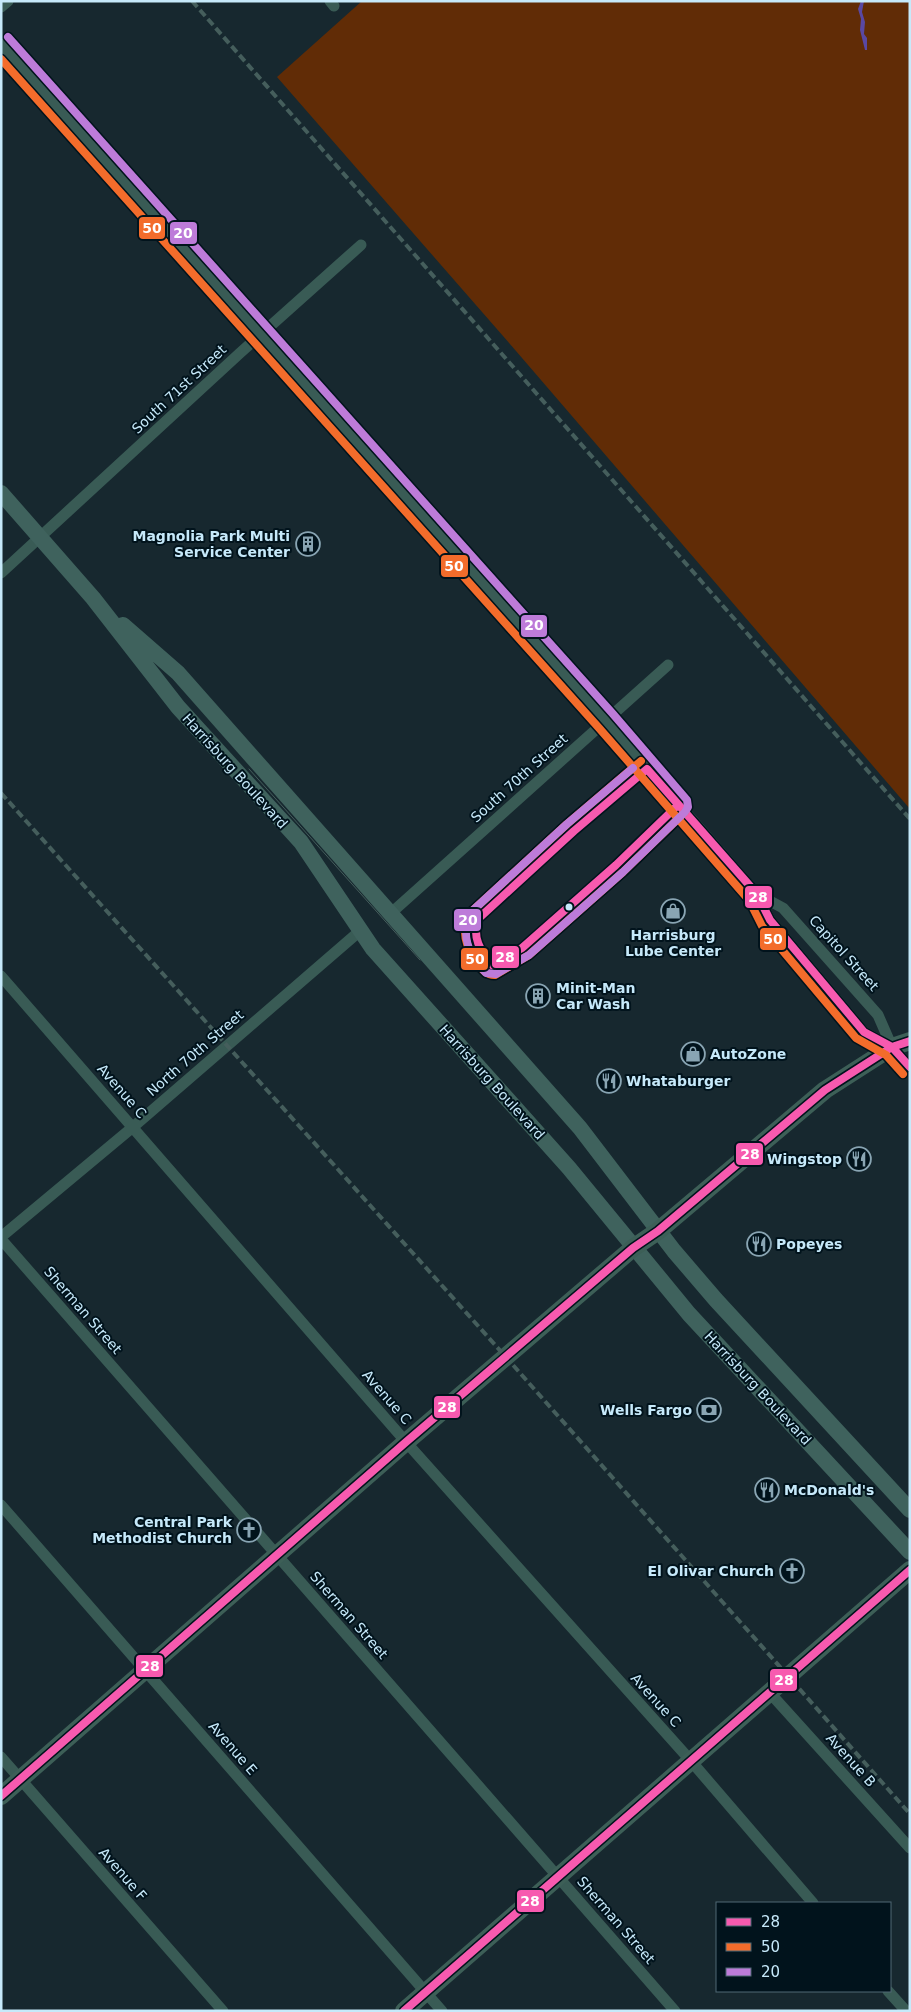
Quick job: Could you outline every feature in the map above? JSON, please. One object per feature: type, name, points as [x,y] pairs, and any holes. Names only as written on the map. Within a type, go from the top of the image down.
[{"type":"main road","name":"Harrisburg Boulevard","points":[[1,493],[93,598],[178,707],[301,842],[373,949],[569,1168],[689,1314],[910,1552]]},
{"type":"main road","name":"Harrisburg Boulevard","points":[[93,598],[178,673],[580,1128],[658,1231],[716,1300],[910,1510]]},
{"type":"main road","points":[[1,1796],[406,1442],[633,1248],[658,1231],[825,1090],[892,1047],[910,1041]]},
{"type":"main road","points":[[404,2011],[910,1570]]},
{"type":"street","points":[[1,7],[8,1]]},
{"type":"street","name":"Capitol Street","points":[[1,44],[606,721],[757,894],[770,920],[853,1020],[864,1032],[892,1047]]},
{"type":"street","name":"South 71st Street","points":[[1,573],[260,334],[362,245]]},
{"type":"street","name":"South 70th Street","points":[[390,914],[668,665]]},
{"type":"street","name":"Capitol Street","points":[[757,894],[783,908],[854,987],[878,1015],[892,1047],[910,1067]]},
{"type":"street","name":"North 70th Street","points":[[1,1238],[361,930]]},
{"type":"street","name":"Avenue C","points":[[1,976],[406,1442],[690,1761],[812,1902]]},
{"type":"street","name":"Sherman Street","points":[[1,1238],[675,2011]]},
{"type":"street","name":"Avenue E","points":[[1,1504],[442,2011]]},
{"type":"street","name":"Avenue B","points":[[770,1693],[910,1848]]},
{"type":"street","name":"Avenue F","points":[[1,1756],[223,2011]]},
{"type":"street","points":[[889,1992],[906,2011]]},
{"type":"shaded area","points":[[362,1],[910,1],[910,809],[516,351],[277,77]]},
{"type":"shaded area","points":[[861,1],[864,1],[862,12],[865,22],[864,34],[867,38],[867,50],[865,50],[860,30],[861,19],[858,9]]},
{"type":"tram line","points":[[249,769],[420,960]]},
{"type":"railway","points":[[192,1],[910,819]]},
{"type":"railway","points":[[1,793],[505,1356],[910,1814]]},
{"type":"transit line","name":"20","points":[[8,37],[613,714],[687,800],[688,807],[685,812],[623,872],[529,955],[496,974],[486,973],[475,960],[468,946],[466,930],[470,913],[567,824],[633,768]]},
{"type":"transit line","name":"50","points":[[1,59],[599,728],[749,900],[762,926],[856,1038],[886,1055],[903,1074]]},
{"type":"transit line","name":"50","points":[[641,761],[567,824],[470,913],[465,927],[466,938],[474,959],[479,966],[489,974],[495,975],[529,955],[623,872],[685,812]]},
{"type":"transit line","name":"28","points":[[678,805],[616,865],[522,948],[492,965],[478,944],[476,932],[478,919],[574,831],[647,769],[757,894],[770,920],[864,1032],[892,1047],[910,1067]]},
{"type":"transit line","name":"28","points":[[1,1796],[406,1442],[633,1248],[658,1231],[825,1090],[892,1047],[910,1041]]},
{"type":"transit line","name":"28","points":[[404,2011],[910,1570]]},
{"type":"place","name":"Magnolia Park Multi Service Center","points":[[308,544]]},
{"type":"place","name":"Harrisburg Lube Center","points":[[673,911]]},
{"type":"place","name":"Minit-Man Car Wash","points":[[538,996]]},
{"type":"place","name":"AutoZone","points":[[693,1054]]},
{"type":"place","name":"Whataburger","points":[[609,1081]]},
{"type":"place","name":"Wingstop","points":[[859,1159]]},
{"type":"place","name":"Popeyes","points":[[759,1244]]},
{"type":"place","name":"Wells Fargo","points":[[709,1410]]},
{"type":"place","name":"McDonald's","points":[[767,1490]]},
{"type":"place","name":"Central Park Methodist Church","points":[[249,1530]]},
{"type":"place","name":"El Olivar Church","points":[[792,1571]]}]
